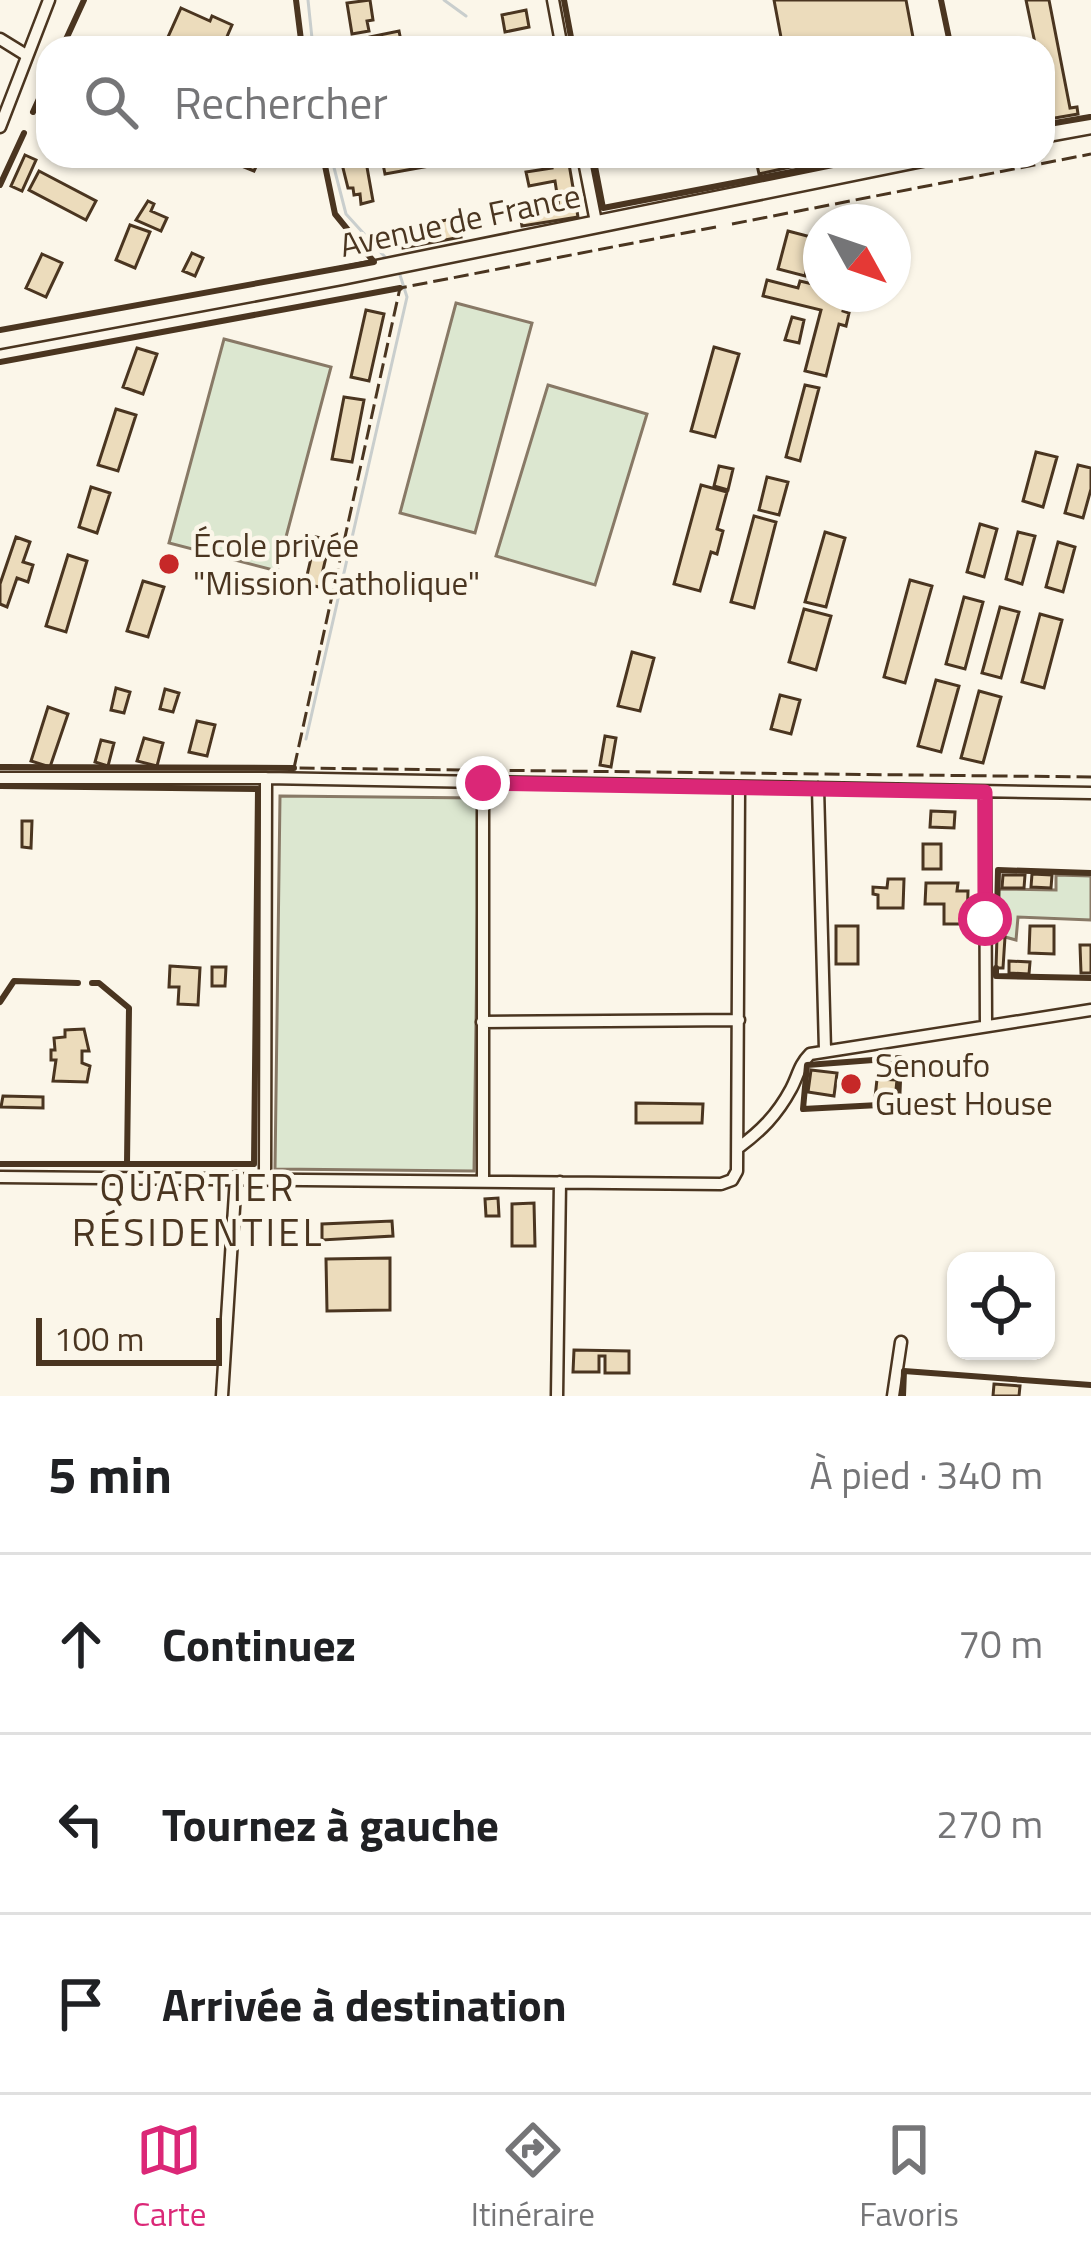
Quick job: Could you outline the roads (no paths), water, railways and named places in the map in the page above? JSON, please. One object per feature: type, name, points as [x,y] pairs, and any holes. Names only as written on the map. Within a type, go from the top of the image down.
[{"type":"main road","points":[[1055,132],[1091,125]]},
{"type":"main road","name":"Avenue de France","points":[[0,340],[871,168]]},
{"type":"street","points":[[0,127],[49,0]]},
{"type":"street","points":[[553,0],[560,36]]},
{"type":"street","points":[[0,39],[26,55]]},
{"type":"street","points":[[585,168],[596,222]]},
{"type":"street","points":[[0,778],[266,778],[1091,794]]},
{"type":"street","points":[[265,1178],[266,778]]},
{"type":"street","points":[[483,783],[483,1180]]},
{"type":"street","points":[[0,1177],[721,1184],[735,1176],[738,1148],[739,787]]},
{"type":"street","points":[[818,788],[825,1050]]},
{"type":"street","points":[[985,792],[986,1026]]},
{"type":"street","points":[[738,1148],[766,1128],[810,1054],[1091,1010]]},
{"type":"street","points":[[482,1022],[739,1021]]},
{"type":"street","points":[[222,1396],[236,1177]]},
{"type":"street","points":[[557,1396],[560,1181]]},
{"type":"street","points":[[892,1396],[901,1342]]},
{"type":"waterway","points":[[308,0],[312,36]]},
{"type":"waterway","points":[[444,0],[466,16]]},
{"type":"waterway","points":[[334,168],[346,214],[385,257]]},
{"type":"waterway","points":[[306,739],[407,297],[400,275]]},
{"type":"place","name":"École privée \"Mission Catholique\"","points":[[169,564]]},
{"type":"place","name":"Senoufo Guest House","points":[[851,1084]]},
{"type":"district","name":"QUARTIER RÉSIDENTIEL","points":[[198,1208]]}]
